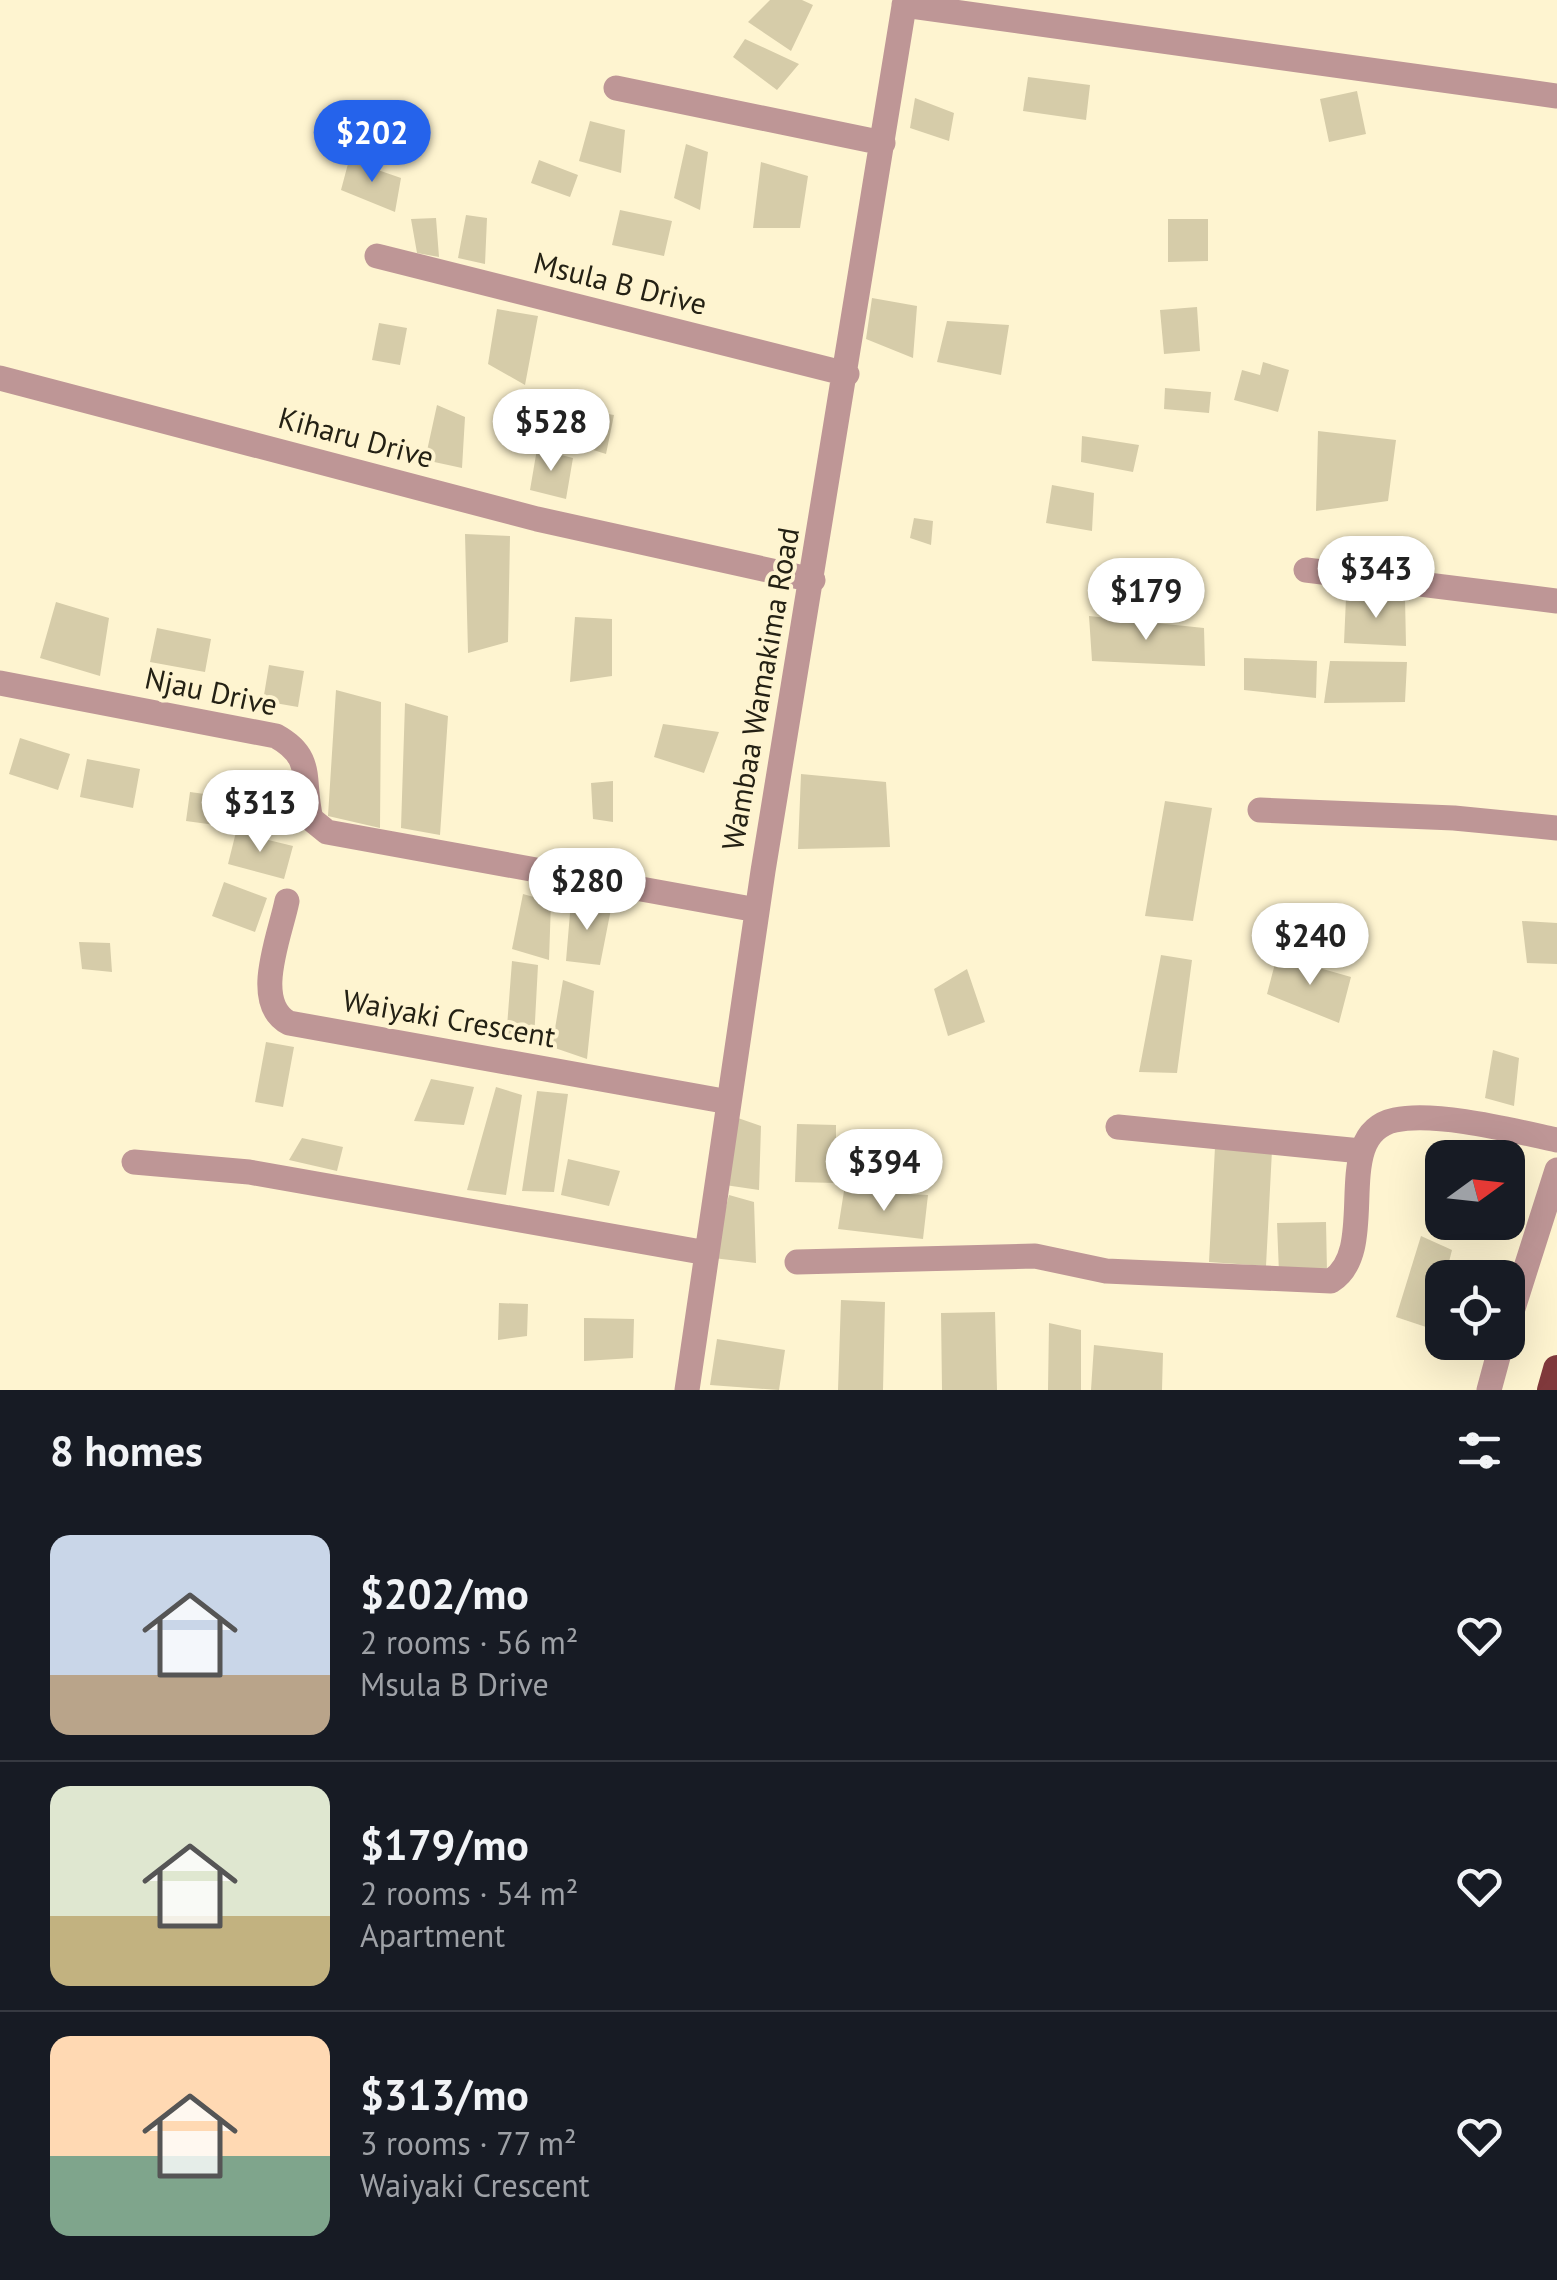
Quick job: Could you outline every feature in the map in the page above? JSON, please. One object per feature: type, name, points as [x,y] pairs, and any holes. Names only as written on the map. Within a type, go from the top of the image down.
[{"type":"highway","points":[[1551,1390],[1557,1370]]},
{"type":"street","points":[[905,2],[1557,96]]},
{"type":"street","name":"Wambaa Wamakima Road","points":[[686,1390],[758,910],[905,2]]},
{"type":"street","points":[[616,88],[883,144]]},
{"type":"street","name":"Msula B Drive","points":[[377,256],[847,374]]},
{"type":"street","name":"Kiharu Drive","points":[[0,378],[537,519],[814,580]]},
{"type":"street","points":[[1306,570],[1557,601]]},
{"type":"street","name":"Njau Drive","points":[[0,683],[276,736],[294,746],[305,762],[312,819],[327,832],[758,910]]},
{"type":"street","points":[[1260,810],[1454,818],[1557,828]]},
{"type":"street","name":"Waiyaki Crescent","points":[[286,901],[268,995],[277,1017],[289,1024],[729,1102]]},
{"type":"street","points":[[797,1262],[1035,1256],[1106,1271],[1331,1281],[1344,1272],[1354,1257],[1362,1151],[1377,1128],[1396,1120],[1476,1123],[1557,1140]]},
{"type":"street","points":[[1118,1127],[1362,1151]]},
{"type":"street","points":[[134,1162],[249,1172],[706,1253]]},
{"type":"street","points":[[1525,1271],[1557,1170]]},
{"type":"street","points":[[1488,1390],[1497,1360]]},
{"type":"building","points":[[770,0],[802,0],[813,5],[791,51],[748,22]]},
{"type":"building","points":[[745,39],[799,64],[777,90],[733,57]]},
{"type":"building","points":[[1028,77],[1090,85],[1086,120],[1023,111]]},
{"type":"building","points":[[1357,91],[1366,134],[1329,142],[1320,99]]},
{"type":"building","points":[[915,98],[954,113],[949,141],[910,128]]},
{"type":"building","points":[[590,121],[625,130],[621,173],[579,161]]},
{"type":"building","points":[[686,144],[708,152],[700,210],[674,198]]},
{"type":"building","points":[[349,160],[401,178],[395,212],[341,190]]},
{"type":"building","points":[[539,160],[578,175],[570,197],[531,183]]},
{"type":"building","points":[[761,162],[808,176],[800,228],[753,228]]},
{"type":"building","points":[[620,210],[672,221],[664,256],[612,245]]},
{"type":"building","points":[[466,215],[487,218],[485,264],[458,258]]},
{"type":"building","points":[[436,218],[439,257],[417,253],[411,219]]},
{"type":"building","points":[[1168,219],[1208,219],[1208,261],[1168,262]]},
{"type":"building","points":[[872,298],[917,306],[913,358],[866,339]]},
{"type":"building","points":[[1197,307],[1200,351],[1164,354],[1160,310]]},
{"type":"building","points":[[497,309],[538,316],[525,385],[488,364]]},
{"type":"building","points":[[947,321],[1009,325],[1001,375],[937,362]]},
{"type":"building","points":[[379,323],[407,328],[400,365],[372,360]]},
{"type":"building","points":[[1263,362],[1289,370],[1278,412],[1234,400],[1242,370],[1260,375]]},
{"type":"building","points":[[1165,388],[1211,392],[1209,413],[1164,409]]},
{"type":"building","points":[[437,405],[465,417],[462,468],[425,460]]},
{"type":"building","points":[[551,405],[614,415],[606,454],[549,436]]},
{"type":"building","points":[[1318,431],[1396,440],[1388,501],[1316,511]]},
{"type":"building","points":[[1082,436],[1139,445],[1133,472],[1081,462]]},
{"type":"building","points":[[537,449],[573,458],[566,499],[530,490]]},
{"type":"building","points":[[1052,485],[1094,493],[1092,531],[1046,523]]},
{"type":"building","points":[[914,518],[933,521],[931,545],[910,538]]},
{"type":"building","points":[[465,534],[510,536],[508,642],[468,653]]},
{"type":"building","points":[[1405,597],[1406,646],[1344,643],[1346,598]]},
{"type":"building","points":[[56,602],[109,618],[100,676],[40,658]]},
{"type":"building","points":[[1089,616],[1204,628],[1205,666],[1092,661]]},
{"type":"building","points":[[575,617],[612,619],[612,676],[570,682]]},
{"type":"building","points":[[157,628],[211,639],[205,672],[150,662]]},
{"type":"building","points":[[1244,658],[1317,661],[1316,698],[1244,690]]},
{"type":"building","points":[[1330,661],[1407,662],[1405,702],[1324,703]]},
{"type":"building","points":[[269,665],[304,671],[298,707],[263,701]]},
{"type":"building","points":[[336,690],[381,702],[380,828],[328,816]]},
{"type":"building","points":[[405,703],[448,716],[440,835],[401,828]]},
{"type":"building","points":[[663,724],[719,732],[704,773],[654,757]]},
{"type":"building","points":[[20,738],[70,754],[58,790],[9,774]]},
{"type":"building","points":[[87,759],[140,769],[133,808],[80,797]]},
{"type":"building","points":[[801,774],[886,782],[890,847],[798,849]]},
{"type":"building","points":[[613,781],[613,822],[593,819],[591,783]]},
{"type":"building","points":[[190,792],[219,796],[215,825],[186,821]]},
{"type":"building","points":[[1165,801],[1212,808],[1193,921],[1145,916]]},
{"type":"building","points":[[236,832],[293,846],[284,879],[228,864]]},
{"type":"building","points":[[224,882],[267,898],[255,932],[212,916]]},
{"type":"building","points":[[523,894],[551,902],[549,960],[512,949]]},
{"type":"building","points":[[571,901],[611,909],[600,965],[566,961]]},
{"type":"building","points":[[1522,921],[1557,923],[1557,964],[1527,963]]},
{"type":"building","points":[[79,942],[110,943],[112,972],[82,969]]},
{"type":"building","points":[[1161,955],[1192,960],[1177,1073],[1139,1072]]},
{"type":"building","points":[[1277,956],[1351,977],[1339,1023],[1267,994]]},
{"type":"building","points":[[512,961],[538,965],[534,1040],[506,1040]]},
{"type":"building","points":[[967,969],[985,1022],[948,1036],[934,989]]},
{"type":"building","points":[[563,980],[594,991],[587,1059],[552,1047]]},
{"type":"building","points":[[266,1042],[294,1047],[283,1107],[255,1102]]},
{"type":"building","points":[[1493,1050],[1519,1058],[1514,1106],[1485,1098]]},
{"type":"building","points":[[431,1079],[474,1087],[464,1125],[414,1121]]},
{"type":"building","points":[[496,1087],[522,1095],[506,1195],[467,1190]]},
{"type":"building","points":[[537,1091],[568,1094],[554,1192],[522,1191]]},
{"type":"building","points":[[735,1117],[761,1126],[759,1190],[725,1185]]},
{"type":"building","points":[[797,1124],[836,1125],[836,1183],[795,1182]]},
{"type":"building","points":[[302,1138],[343,1147],[337,1171],[289,1160]]},
{"type":"building","points":[[1215,1147],[1272,1150],[1266,1266],[1209,1262]]},
{"type":"building","points":[[568,1159],[620,1171],[609,1206],[561,1195]]},
{"type":"building","points":[[844,1191],[928,1195],[923,1239],[838,1229]]},
{"type":"building","points":[[729,1195],[754,1202],[756,1263],[713,1258]]},
{"type":"building","points":[[1326,1222],[1327,1272],[1279,1273],[1277,1223]]},
{"type":"building","points":[[1421,1236],[1452,1250],[1449,1260],[1425,1260],[1425,1327],[1396,1317]]},
{"type":"building","points":[[841,1300],[885,1302],[883,1390],[838,1390]]},
{"type":"building","points":[[499,1303],[528,1304],[527,1336],[498,1340]]},
{"type":"building","points":[[995,1312],[997,1390],[942,1390],[941,1313]]},
{"type":"building","points":[[584,1318],[634,1319],[633,1358],[584,1361]]},
{"type":"building","points":[[1049,1323],[1081,1330],[1081,1390],[1048,1390]]},
{"type":"building","points":[[717,1339],[785,1350],[779,1390],[710,1385]]},
{"type":"building","points":[[1094,1345],[1163,1353],[1162,1390],[1091,1390]]}]
